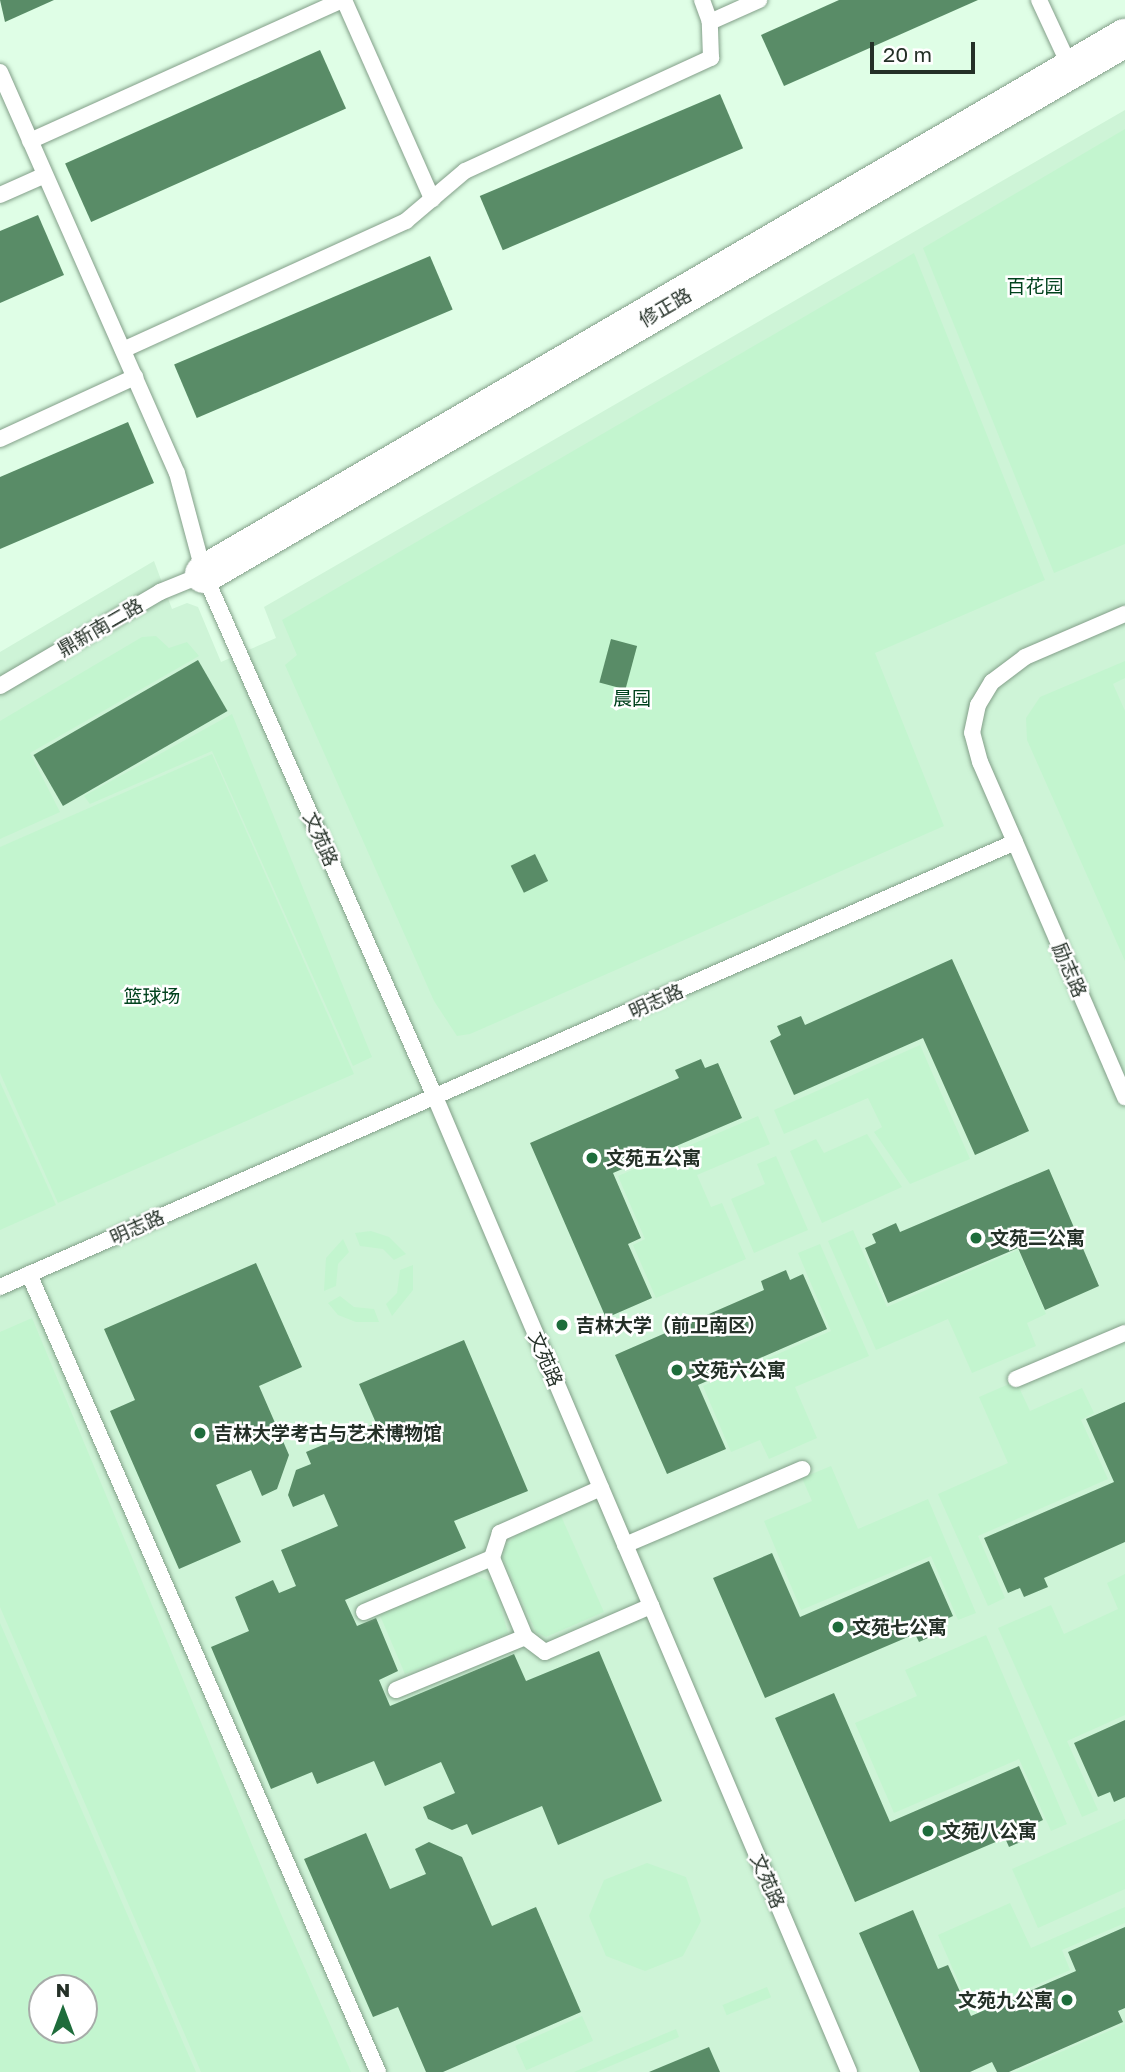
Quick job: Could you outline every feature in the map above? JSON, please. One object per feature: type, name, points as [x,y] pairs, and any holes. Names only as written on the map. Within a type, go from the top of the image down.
[{"type":"street","name":"修正路","points":[[204,574],[1125,38]]},
{"type":"lane","points":[[30,141],[343,0],[432,199]]},
{"type":"lane","points":[[123,350],[406,221],[465,172],[711,58],[710,22],[702,0]]},
{"type":"lane","points":[[710,22],[759,0]]},
{"type":"lane","points":[[1039,0],[1071,69]]},
{"type":"lane","name":"文苑路","points":[[0,72],[177,473],[204,574],[435,1097],[849,2072]]},
{"type":"lane","points":[[0,195],[45,175]]},
{"type":"lane","points":[[0,439],[135,377]]},
{"type":"lane","name":"鼎新南二路","points":[[0,686],[160,592],[204,574]]},
{"type":"lane","points":[[1016,842],[980,762],[972,733],[978,705],[992,682],[1025,657],[1125,614]]},
{"type":"lane","name":"明志路","points":[[0,1287],[1016,842]]},
{"type":"lane","name":"励志路","points":[[1016,842],[1125,1097]]},
{"type":"lane","points":[[29,1274],[378,2072]]},
{"type":"lane","points":[[1016,1379],[1125,1333]]},
{"type":"lane","points":[[625,1545],[802,1469]]},
{"type":"lane","points":[[601,1488],[499,1533],[492,1558],[525,1637],[545,1652],[651,1606]]},
{"type":"lane","points":[[364,1612],[492,1558]]},
{"type":"lane","points":[[396,1690],[525,1637]]},
{"type":"shaded area","name":"吉林大学（前卫南区）","points":[[1125,110],[1125,2072],[0,2072],[0,652],[154,561],[172,609],[187,603],[198,607],[221,662],[276,638],[264,607]]},
{"type":"green space","name":"百花园","points":[[1125,129],[1125,544],[1054,573],[923,248]]},
{"type":"green space","name":"晨园","points":[[914,253],[1045,580],[875,653],[944,826],[470,1034],[457,1036],[434,1001],[285,665],[297,655],[282,620]]},
{"type":"green space","points":[[156,636],[169,648],[187,642],[199,656],[30,753],[60,812],[0,839],[0,721],[142,637]]},
{"type":"green space","points":[[1125,661],[1125,678],[1113,684],[1125,711],[1125,961],[1027,740],[1026,718],[1040,697]]},
{"type":"green space","points":[[232,714],[372,1057],[353,1066],[212,751],[90,804],[84,796]]},
{"type":"green space","name":"篮球场","points":[[212,754],[354,1074],[58,1203],[0,1073],[0,847]]},
{"type":"green space","points":[[920,1045],[970,1159],[910,1184],[874,1132],[882,1127],[868,1098],[784,1134],[774,1110]]},
{"type":"green space","points":[[0,1082],[56,1205],[0,1230]]},
{"type":"green space","points":[[758,1116],[770,1144],[697,1175],[711,1207],[722,1203],[746,1259],[656,1298],[633,1245],[645,1239],[618,1176]]},
{"type":"green space","points":[[867,1134],[902,1187],[822,1223],[790,1151],[816,1139],[824,1153]]},
{"type":"green space","points":[[776,1156],[808,1230],[754,1253],[731,1199],[765,1184],[757,1164]]},
{"type":"green space","points":[[853,1230],[887,1307],[1018,1250],[1046,1314],[1027,1323],[1036,1346],[972,1373],[948,1319],[876,1350],[828,1241]]},
{"type":"green space","points":[[371,1231],[389,1237],[406,1254],[394,1260],[383,1249],[360,1246],[355,1233]]},
{"type":"green space","points":[[343,1239],[349,1252],[338,1264],[336,1286],[324,1291],[326,1258]]},
{"type":"green space","points":[[820,1244],[869,1356],[795,1387],[817,1438],[769,1459],[760,1440],[731,1452],[703,1386],[831,1331],[798,1253]]},
{"type":"green space","points":[[413,1265],[413,1290],[392,1316],[386,1304],[397,1293],[400,1270]]},
{"type":"green space","points":[[340,1296],[354,1307],[374,1309],[379,1322],[356,1322],[338,1315],[328,1303]]},
{"type":"green space","points":[[32,1318],[281,1914],[351,2072],[201,2072],[0,1607],[0,1332]]},
{"type":"green space","points":[[1016,1381],[1030,1411],[1082,1388],[1094,1413],[1081,1420],[1108,1479],[978,1536],[1005,1598],[988,1606],[938,1494],[1008,1463],[979,1397]]},
{"type":"green space","points":[[831,1466],[858,1529],[928,1499],[976,1613],[958,1620],[931,1556],[801,1610],[764,1521],[812,1501],[802,1478]]},
{"type":"green space","points":[[561,1516],[604,1612],[546,1637],[536,1632],[503,1558],[506,1545],[518,1534]]},
{"type":"green space","points":[[1125,1574],[1125,1715],[1067,1741],[1098,1810],[1082,1817],[998,1628],[1051,1605],[1064,1634],[1118,1609],[1107,1583]]},
{"type":"green space","points":[[474,1575],[494,1583],[508,1633],[405,1674],[379,1613]]},
{"type":"green space","points":[[0,1623],[196,2072],[0,2072]]},
{"type":"green space","points":[[986,1635],[1067,1824],[1051,1831],[1019,1759],[894,1813],[855,1723],[917,1696],[905,1670]]},
{"type":"green space","points":[[1125,1819],[1125,1889],[1038,1928],[1012,1869]]},
{"type":"green space","points":[[647,1863],[686,1877],[701,1921],[683,1956],[645,1971],[606,1956],[589,1916],[604,1880]]},
{"type":"green space","points":[[1010,1903],[1031,1948],[1125,1907],[1125,1923],[1062,1950],[1070,1970],[972,2013],[938,1935]]},
{"type":"green space","points":[[767,1987],[771,1997],[727,2015],[722,2005]]},
{"type":"green space","points":[[582,2016],[593,2041],[526,2070],[515,2046]]},
{"type":"green space","points":[[1125,2024],[1125,2072],[1015,2072]]},
{"type":"green space","points":[[676,2029],[679,2037],[596,2072],[574,2072]]},
{"type":"building","points":[[0,0],[54,0],[5,22]]},
{"type":"building","points":[[839,0],[978,0],[784,86],[761,35]]},
{"type":"building","points":[[320,50],[346,108],[91,222],[65,163]]},
{"type":"building","points":[[720,94],[743,148],[503,250],[480,196]]},
{"type":"building","points":[[38,215],[64,275],[0,303],[0,231]]},
{"type":"building","points":[[430,256],[453,309],[197,418],[174,365]]},
{"type":"building","points":[[128,422],[154,483],[0,549],[0,477]]},
{"type":"building","points":[[611,639],[637,646],[625,689],[599,682]]},
{"type":"building","points":[[198,660],[228,711],[63,806],[33,755]]},
{"type":"building","points":[[535,854],[548,881],[524,893],[511,866]]},
{"type":"building","points":[[952,959],[1029,1131],[975,1155],[923,1038],[794,1095],[770,1041],[781,1035],[777,1026],[801,1016],[805,1025]]},
{"type":"building","name":"文苑五公寓","points":[[701,1059],[705,1068],[718,1063],[742,1118],[613,1173],[641,1238],[628,1244],[652,1298],[606,1318],[530,1143],[679,1078],[675,1070]]},
{"type":"building","name":"文苑二公寓","points":[[1049,1169],[1099,1286],[1045,1310],[1018,1248],[888,1303],[865,1248],[876,1243],[872,1234],[896,1223],[900,1232]]},
{"type":"building","name":"吉林大学考古与艺术博物馆","points":[[256,1263],[302,1367],[259,1386],[289,1455],[277,1489],[262,1496],[251,1470],[216,1485],[241,1542],[179,1569],[110,1411],[135,1400],[104,1329]]},
{"type":"building","name":"文苑六公寓","points":[[786,1270],[790,1280],[803,1274],[827,1329],[698,1385],[726,1449],[667,1474],[615,1355],[764,1290],[761,1281]]},
{"type":"building","points":[[464,1340],[528,1491],[454,1521],[466,1548],[345,1600],[357,1626],[376,1618],[398,1671],[379,1680],[390,1706],[514,1654],[526,1681],[599,1651],[662,1801],[558,1845],[542,1806],[472,1835],[467,1824],[452,1830],[428,1819],[423,1807],[455,1793],[441,1762],[385,1786],[374,1761],[317,1784],[312,1772],[271,1789],[211,1647],[249,1631],[235,1597],[273,1580],[279,1593],[296,1586],[281,1550],[338,1526],[324,1494],[293,1507],[288,1495],[296,1470],[311,1464],[306,1452],[376,1423],[359,1384]]},
{"type":"building","points":[[1125,1402],[1125,1542],[1044,1578],[1048,1587],[1024,1597],[1020,1588],[1008,1593],[984,1538],[1114,1482],[1086,1419]]},
{"type":"building","name":"文苑七公寓","points":[[772,1553],[800,1617],[929,1561],[953,1616],[940,1622],[944,1631],[919,1642],[915,1634],[765,1698],[713,1578]]},
{"type":"building","name":"文苑八公寓","points":[[834,1693],[890,1822],[1019,1766],[1043,1820],[1030,1826],[1034,1836],[1009,1847],[1005,1838],[855,1902],[775,1718]]},
{"type":"building","points":[[1125,1720],[1125,1797],[1114,1802],[1110,1792],[1098,1797],[1074,1743]]},
{"type":"building","points":[[366,1833],[390,1889],[426,1874],[415,1849],[429,1842],[462,1857],[492,1926],[536,1907],[581,2012],[443,2072],[426,2072],[398,2007],[373,2017],[304,1859]]},
{"type":"building","name":"文苑九公寓","points":[[913,1910],[938,1969],[948,1965],[971,2016],[1076,1971],[1068,1952],[1125,1927],[1125,2008],[1118,2011],[1123,2022],[1009,2072],[997,2072],[992,2062],[970,2072],[920,2072],[859,1933]]},
{"type":"building","points":[[709,2047],[720,2072],[649,2072]]},
{"type":"place","name":"文苑五公寓","points":[[592,1158]]},
{"type":"place","name":"文苑二公寓","points":[[976,1238]]},
{"type":"place","name":"吉林大学（前卫南区）","points":[[562,1325]]},
{"type":"place","name":"文苑六公寓","points":[[677,1370]]},
{"type":"place","name":"吉林大学考古与艺术博物馆","points":[[200,1433]]},
{"type":"place","name":"文苑七公寓","points":[[838,1627]]},
{"type":"place","name":"文苑八公寓","points":[[928,1831]]},
{"type":"place","name":"文苑九公寓","points":[[1067,2000]]}]
